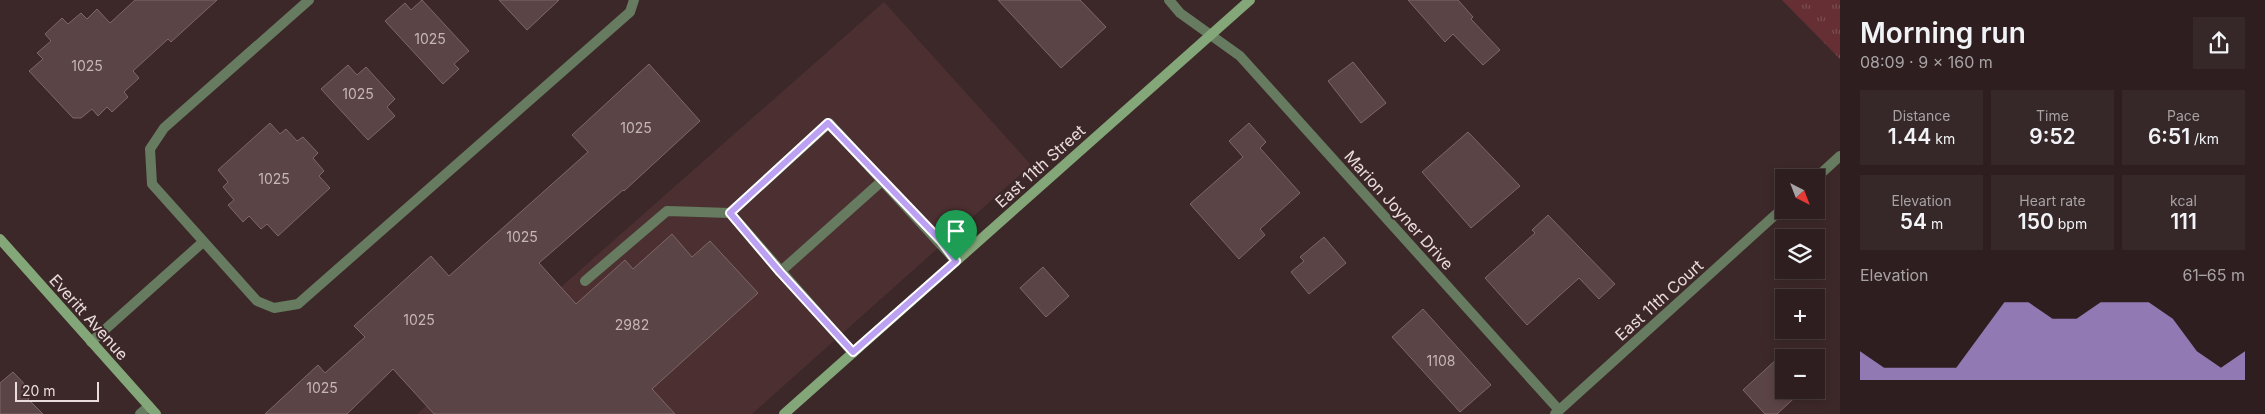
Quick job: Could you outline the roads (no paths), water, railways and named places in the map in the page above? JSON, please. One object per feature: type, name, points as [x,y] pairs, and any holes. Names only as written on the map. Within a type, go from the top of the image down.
[{"type":"main road","name":"East 11th Street","points":[[784,414],[1250,0]]},
{"type":"main road","name":"Everitt Avenue","points":[[0,239],[152,410]]},
{"type":"street","points":[[309,0],[164,128],[150,149],[152,184],[257,300],[274,308],[298,304],[630,12],[634,0]]},
{"type":"street","name":"Marion Joyner Drive","points":[[1169,0],[1180,13],[1240,56],[1557,412]]},
{"type":"street","points":[[585,281],[667,211],[730,213],[828,123],[956,261]]},
{"type":"street","points":[[1825,170],[1840,156]]},
{"type":"street","points":[[780,272],[882,180]]},
{"type":"street","points":[[730,213],[780,272],[853,352]]},
{"type":"street","name":"East 11th Court","points":[[1557,412],[1775,215]]},
{"type":"street","points":[[92,342],[203,242]]},
{"type":"street","points":[[140,414],[152,410]]}]
